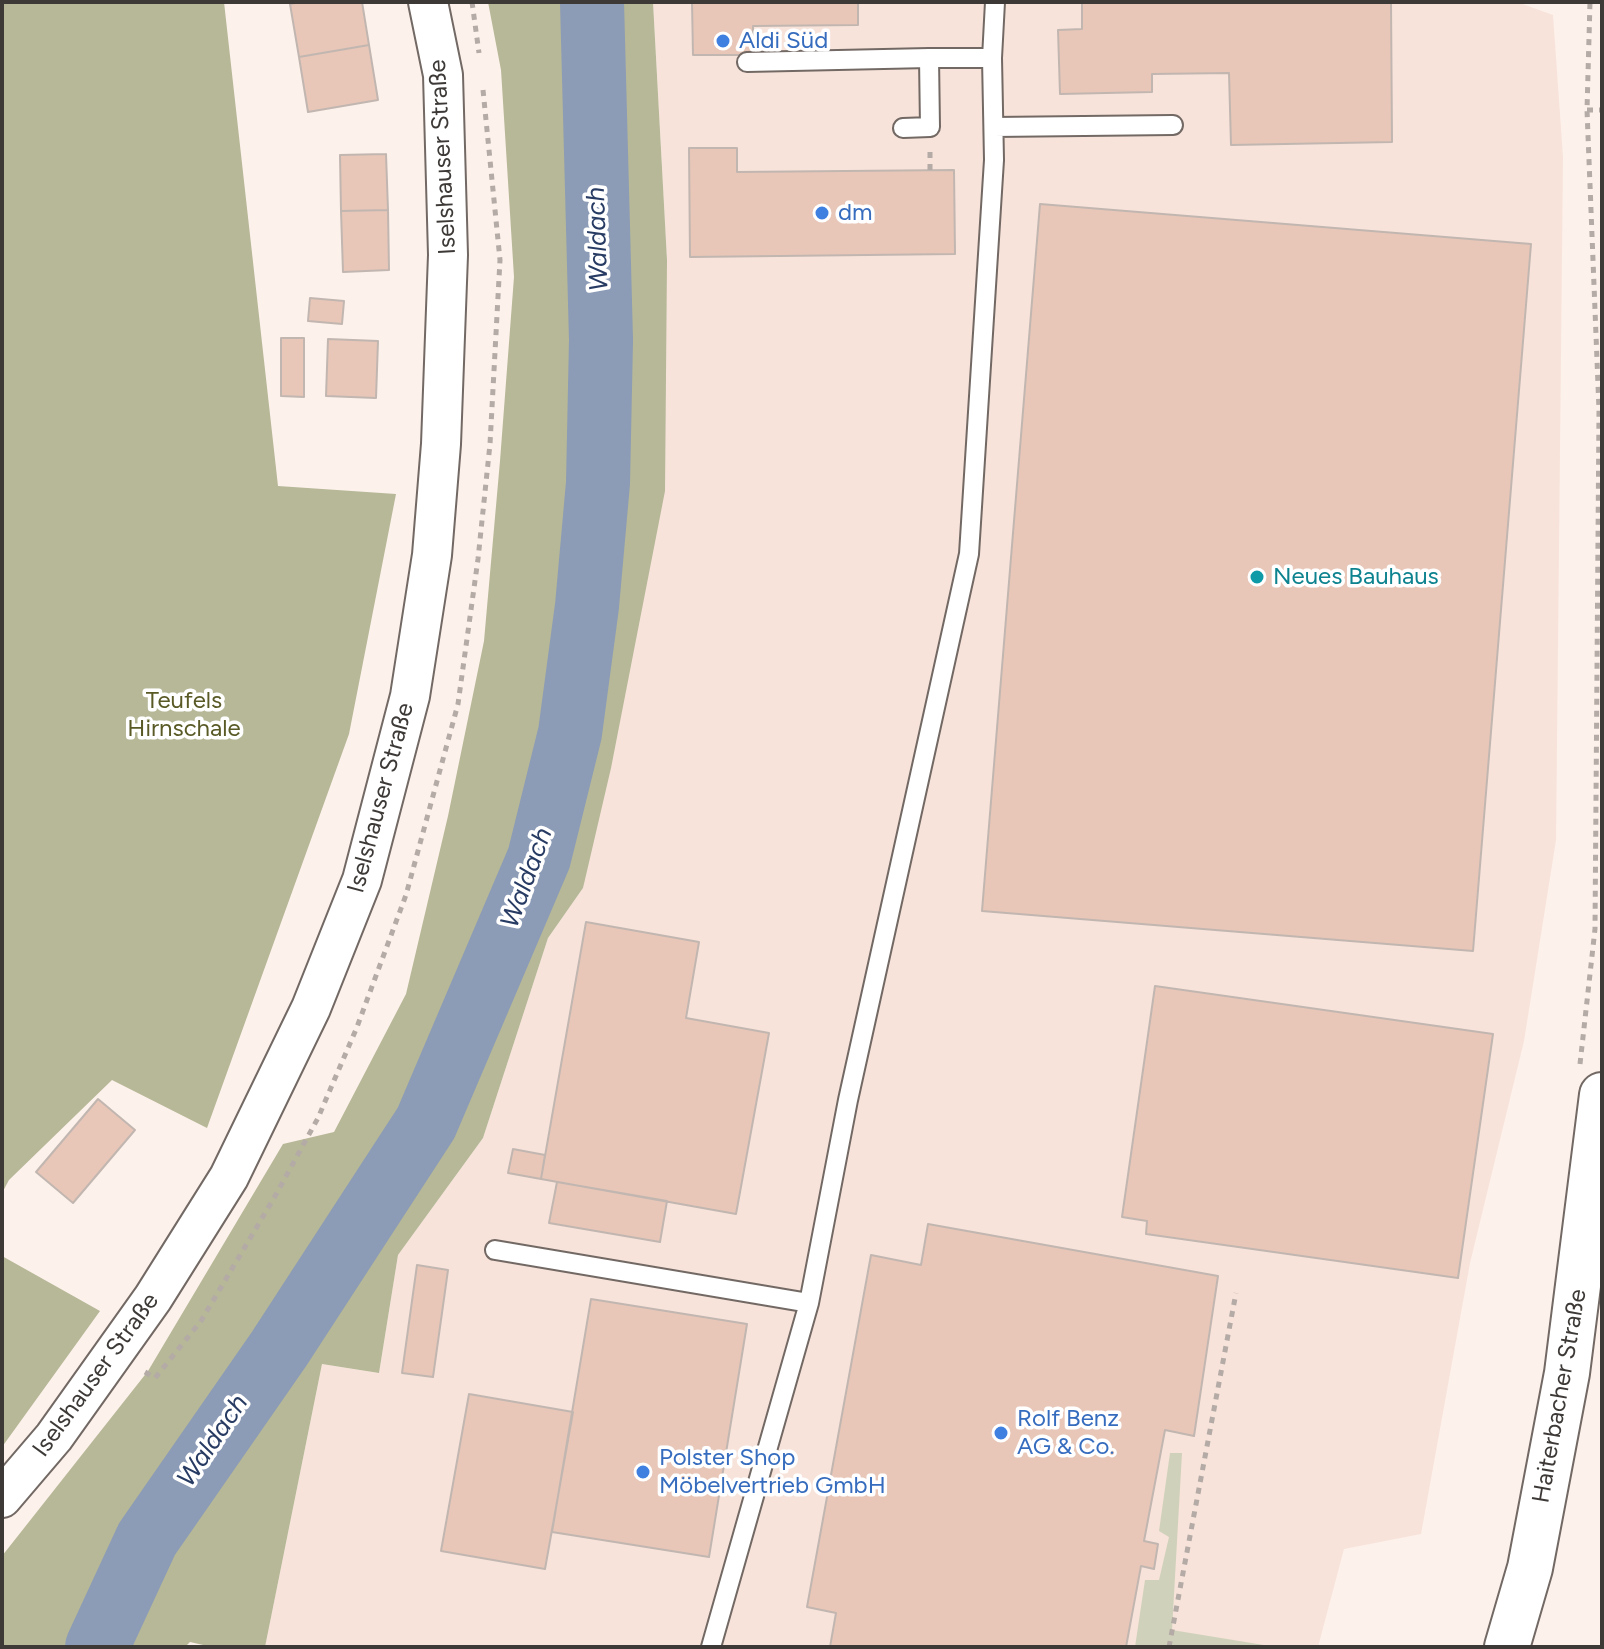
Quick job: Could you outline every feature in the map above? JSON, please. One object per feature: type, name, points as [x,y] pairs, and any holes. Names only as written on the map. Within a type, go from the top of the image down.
[{"type":"main road","name":"Haiterbacher Straße","points":[[1507,1647],[1530,1568],[1567,1373],[1591,1081]]},
{"type":"street","name":"Iselshauser Straße","points":[[2,1498],[54,1437],[153,1298],[229,1177],[311,1008],[362,880],[410,696],[432,555],[441,444],[447,225],[443,75],[428,2]]},
{"type":"lane","points":[[707,1642],[809,1303],[848,1100],[969,554],[994,160],[992,58],[995,2]]},
{"type":"lane","points":[[903,128],[930,127],[929,58]]},
{"type":"lane","points":[[747,62],[992,58]]},
{"type":"lane","points":[[994,127],[1173,125]]},
{"type":"lane","points":[[495,1250],[809,1303]]},
{"type":"path","points":[[1582,2],[1589,4],[1587,110],[1599,442],[1591,1081]]},
{"type":"path","points":[[1587,110],[1602,110]]},
{"type":"path","points":[[1169,1647],[1236,1293]]},
{"type":"shaded area","points":[[653,2],[1517,2],[1553,15],[1563,157],[1556,840],[1524,1041],[1470,1263],[1421,1534],[1344,1549],[1318,1647],[265,1647],[322,1364],[379,1373],[398,1255],[483,1138],[548,938],[583,888],[667,260]]},
{"type":"green space","name":"Teufels Hirnschale","points":[[2,2],[224,2],[278,486],[396,494],[349,734],[207,1128],[112,1080],[9,1180],[2,1193]]},
{"type":"green space","points":[[488,2],[653,2],[667,260],[665,491],[611,768],[583,888],[548,938],[483,1138],[398,1255],[379,1373],[322,1364],[265,1647],[212,1647],[190,1642],[185,1647],[2,1647],[2,1556],[148,1371],[283,1144],[334,1132],[406,994],[448,816],[484,641],[500,461],[514,277],[501,70]]},
{"type":"green space","points":[[2,1256],[100,1311],[2,1447]]},
{"type":"green space","points":[[1170,1453],[1182,1453],[1172,1630],[1276,1647],[1135,1647],[1145,1580],[1159,1580],[1169,1537],[1159,1531]]},
{"type":"building","points":[[362,2],[369,45],[299,57],[290,4]]},
{"type":"building","name":"Aldi Süd","points":[[692,2],[858,2],[858,25],[753,26],[753,55],[693,55]]},
{"type":"building","points":[[1082,2],[1391,2],[1392,142],[1231,145],[1229,73],[1152,74],[1152,92],[1060,94],[1058,30],[1082,29]]},
{"type":"building","points":[[369,45],[378,100],[308,112],[299,57]]},
{"type":"building","name":"dm","points":[[689,148],[737,148],[737,172],[954,170],[955,254],[690,257]]},
{"type":"building","points":[[386,154],[388,210],[341,211],[340,155]]},
{"type":"building","name":"Neues Bauhaus","points":[[1040,204],[1531,244],[1473,951],[982,911]]},
{"type":"building","points":[[388,210],[389,270],[343,272],[341,211]]},
{"type":"building","points":[[310,298],[344,301],[342,324],[308,321]]},
{"type":"building","points":[[281,338],[304,338],[304,397],[281,396]]},
{"type":"building","points":[[328,339],[378,341],[376,398],[326,396]]},
{"type":"building","points":[[586,922],[699,942],[686,1018],[769,1033],[736,1214],[541,1179]]},
{"type":"building","points":[[1155,986],[1493,1034],[1458,1278],[1146,1234],[1147,1221],[1122,1217]]},
{"type":"building","points":[[98,1099],[135,1130],[73,1203],[36,1172]]},
{"type":"building","points":[[513,1149],[545,1155],[541,1179],[508,1173]]},
{"type":"building","points":[[557,1182],[667,1201],[660,1242],[549,1223]]},
{"type":"building","name":"Rolf Benz AG & Co.","points":[[928,1224],[1218,1276],[1194,1436],[1165,1430],[1144,1541],[1158,1544],[1154,1569],[1141,1566],[1126,1647],[830,1647],[836,1613],[807,1607],[871,1255],[921,1265]]},
{"type":"building","points":[[417,1265],[448,1270],[433,1377],[402,1373]]},
{"type":"building","name":"Polster Shop Möbelvertrieb GmbH","points":[[591,1299],[747,1324],[709,1557],[552,1532]]},
{"type":"building","points":[[469,1394],[573,1412],[545,1569],[441,1551]]},
{"type":"waterway","name":"Waldach","points":[[97,1647],[147,1539],[279,1349],[426,1123],[539,858],[570,733],[587,606],[598,483],[601,340],[592,2]]},
{"type":"place","name":"Aldi Süd","points":[[723,41]]},
{"type":"place","name":"dm","points":[[822,213]]},
{"type":"place","name":"Neues Bauhaus","points":[[1257,577]]},
{"type":"place","name":"Rolf Benz AG & Co.","points":[[1001,1433]]},
{"type":"place","name":"Polster Shop Möbelvertrieb GmbH","points":[[643,1472]]}]
